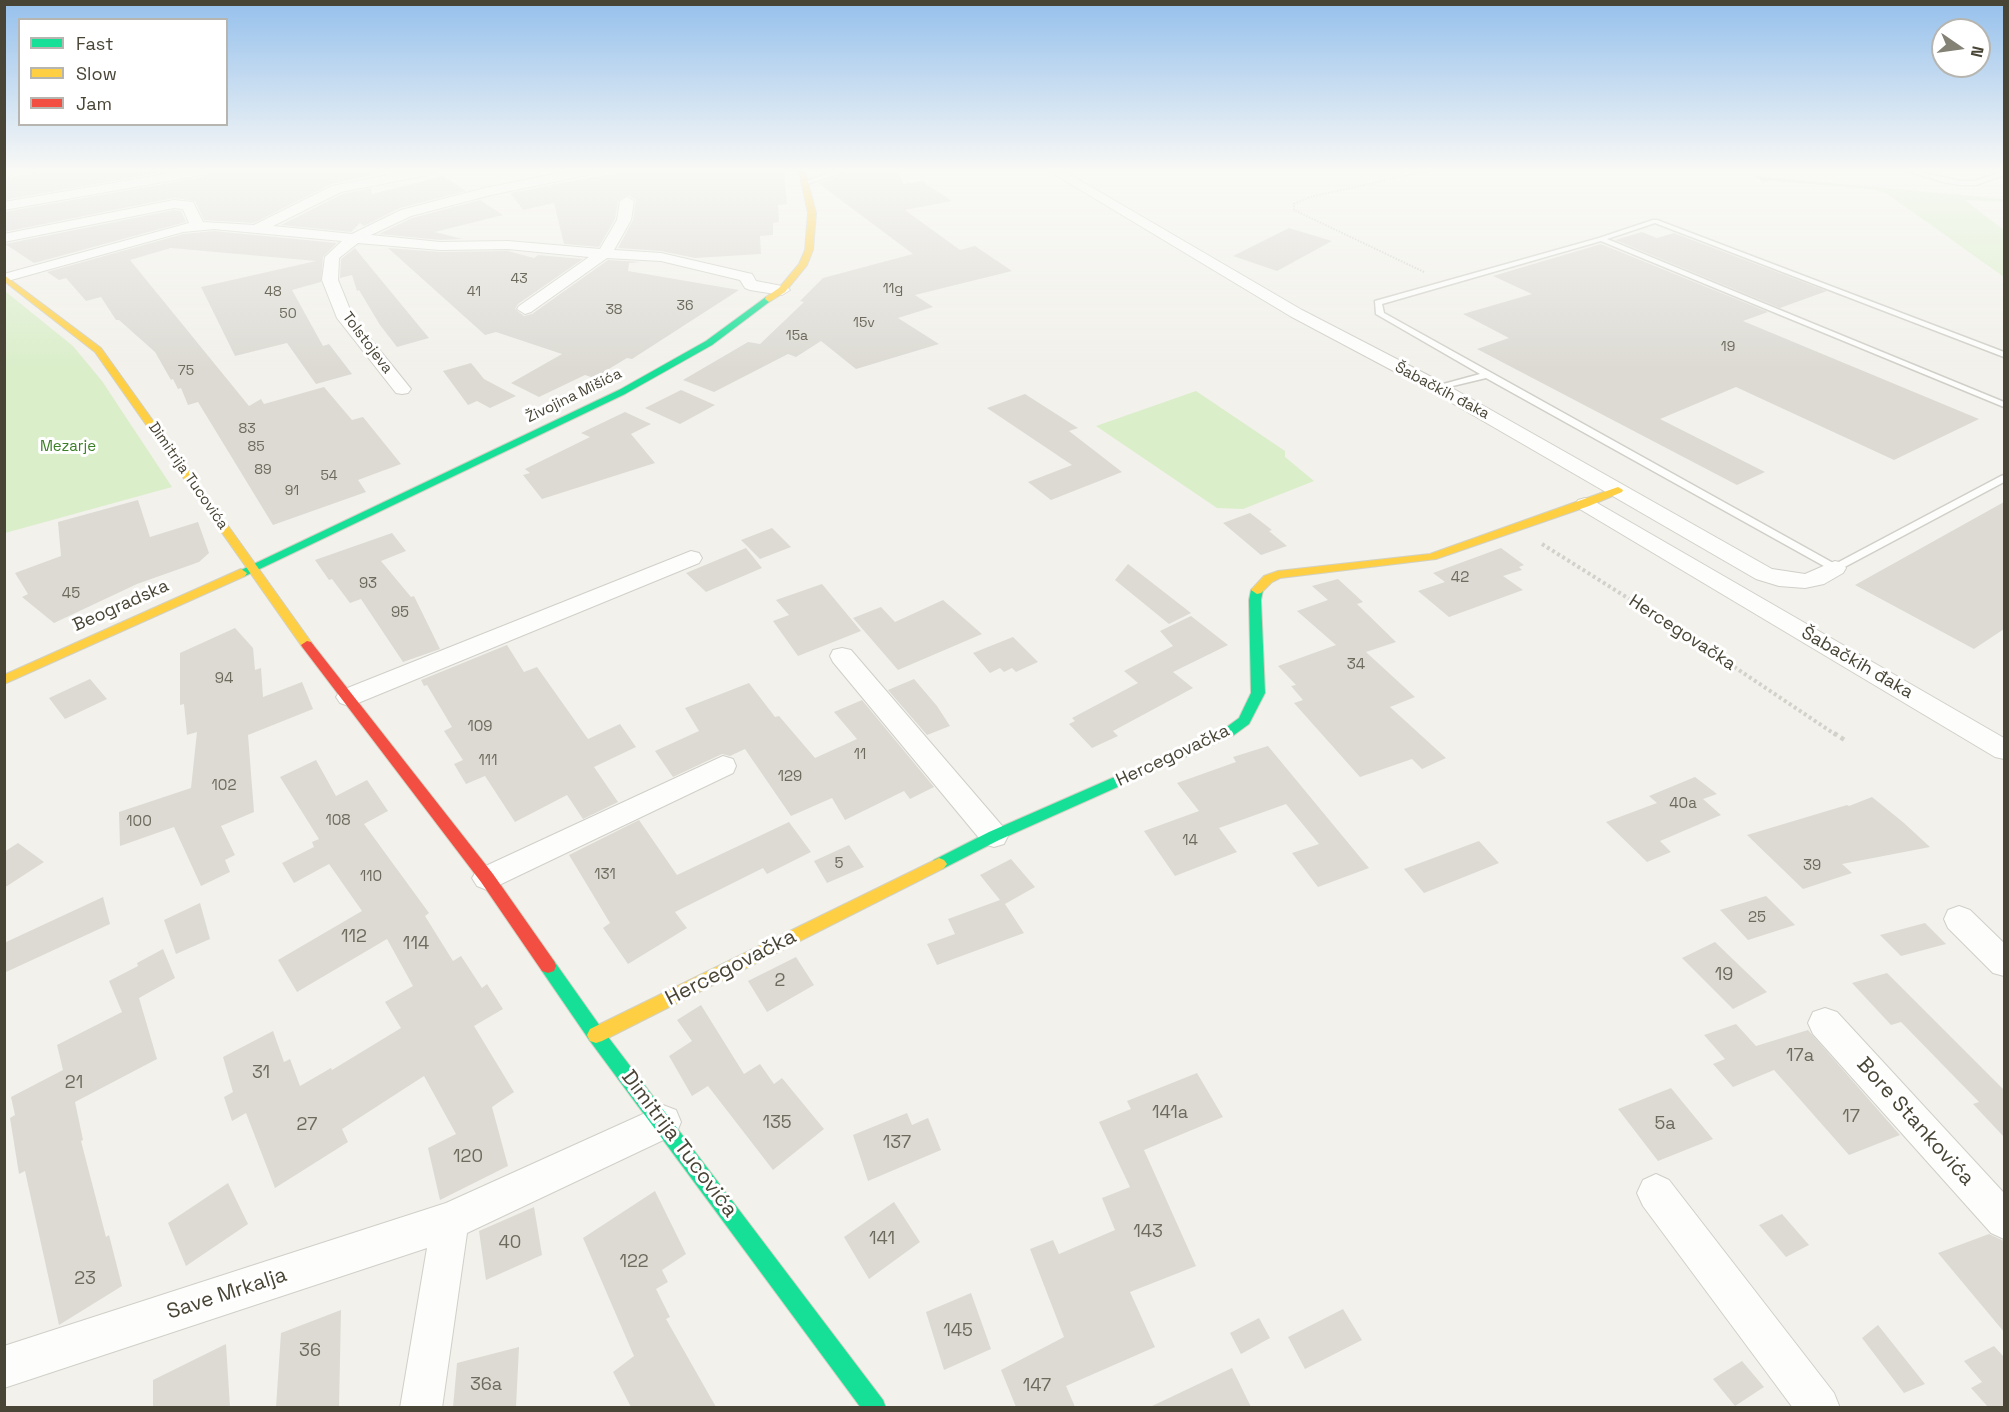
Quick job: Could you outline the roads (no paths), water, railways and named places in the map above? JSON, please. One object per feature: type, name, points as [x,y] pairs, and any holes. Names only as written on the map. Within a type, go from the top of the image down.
[{"type":"street","points":[[5,277],[153,237]]},
{"type":"street","points":[[356,237],[440,246],[508,244],[678,259],[747,277],[750,285],[782,290]]},
{"type":"street","name":"Tolstojeva","points":[[356,237],[332,257],[330,280],[345,318],[402,389]]},
{"type":"street","points":[[525,309],[604,254],[614,237]]},
{"type":"street","name":"Živojina Mišića","points":[[253,567],[622,392],[709,343],[782,290],[803,265],[809,250],[810,237]]},
{"type":"street","name":"Šabačkih đaka","points":[[1167,237],[1296,313],[1439,388],[1764,574],[1779,579],[1805,581],[1816,579],[1835,568]]},
{"type":"street","name":"Dimitrija Tucovića","points":[[5,277],[98,350],[320,663],[349,697],[487,878],[596,1035],[875,1407]]},
{"type":"street","name":"Hercegovačka","points":[[596,1035],[994,836],[1229,732],[1244,721],[1258,693],[1256,600],[1258,587],[1268,579],[1278,575],[1432,556],[1585,504],[1618,490]]},
{"type":"street","name":"Šabačkih đaka","points":[[1585,504],[2004,750]]},
{"type":"street","points":[[349,697],[691,558]]},
{"type":"street","name":"Beogradska","points":[[4,680],[253,567]]},
{"type":"street","points":[[842,656],[994,836]]},
{"type":"street","points":[[487,878],[723,766]]},
{"type":"street","points":[[1959,920],[2004,963]]},
{"type":"street","name":"Bore Stankovića","points":[[1825,1023],[2004,1220]]},
{"type":"street","name":"Save Mrkalja","points":[[4,1367],[450,1221],[663,1122]]},
{"type":"street","points":[[1656,1193],[1820,1407]]},
{"type":"street","points":[[421,1407],[450,1221]]},
{"type":"lane","points":[[1607,237],[1378,303],[1380,314],[1835,568],[2004,478]]},
{"type":"lane","points":[[1696,237],[2004,355]]},
{"type":"lane","points":[[1601,239],[2004,405]]},
{"type":"lane","points":[[1439,388],[1486,375]]},
{"type":"park label","name":"Mezarje","points":[[68,447]]}]
